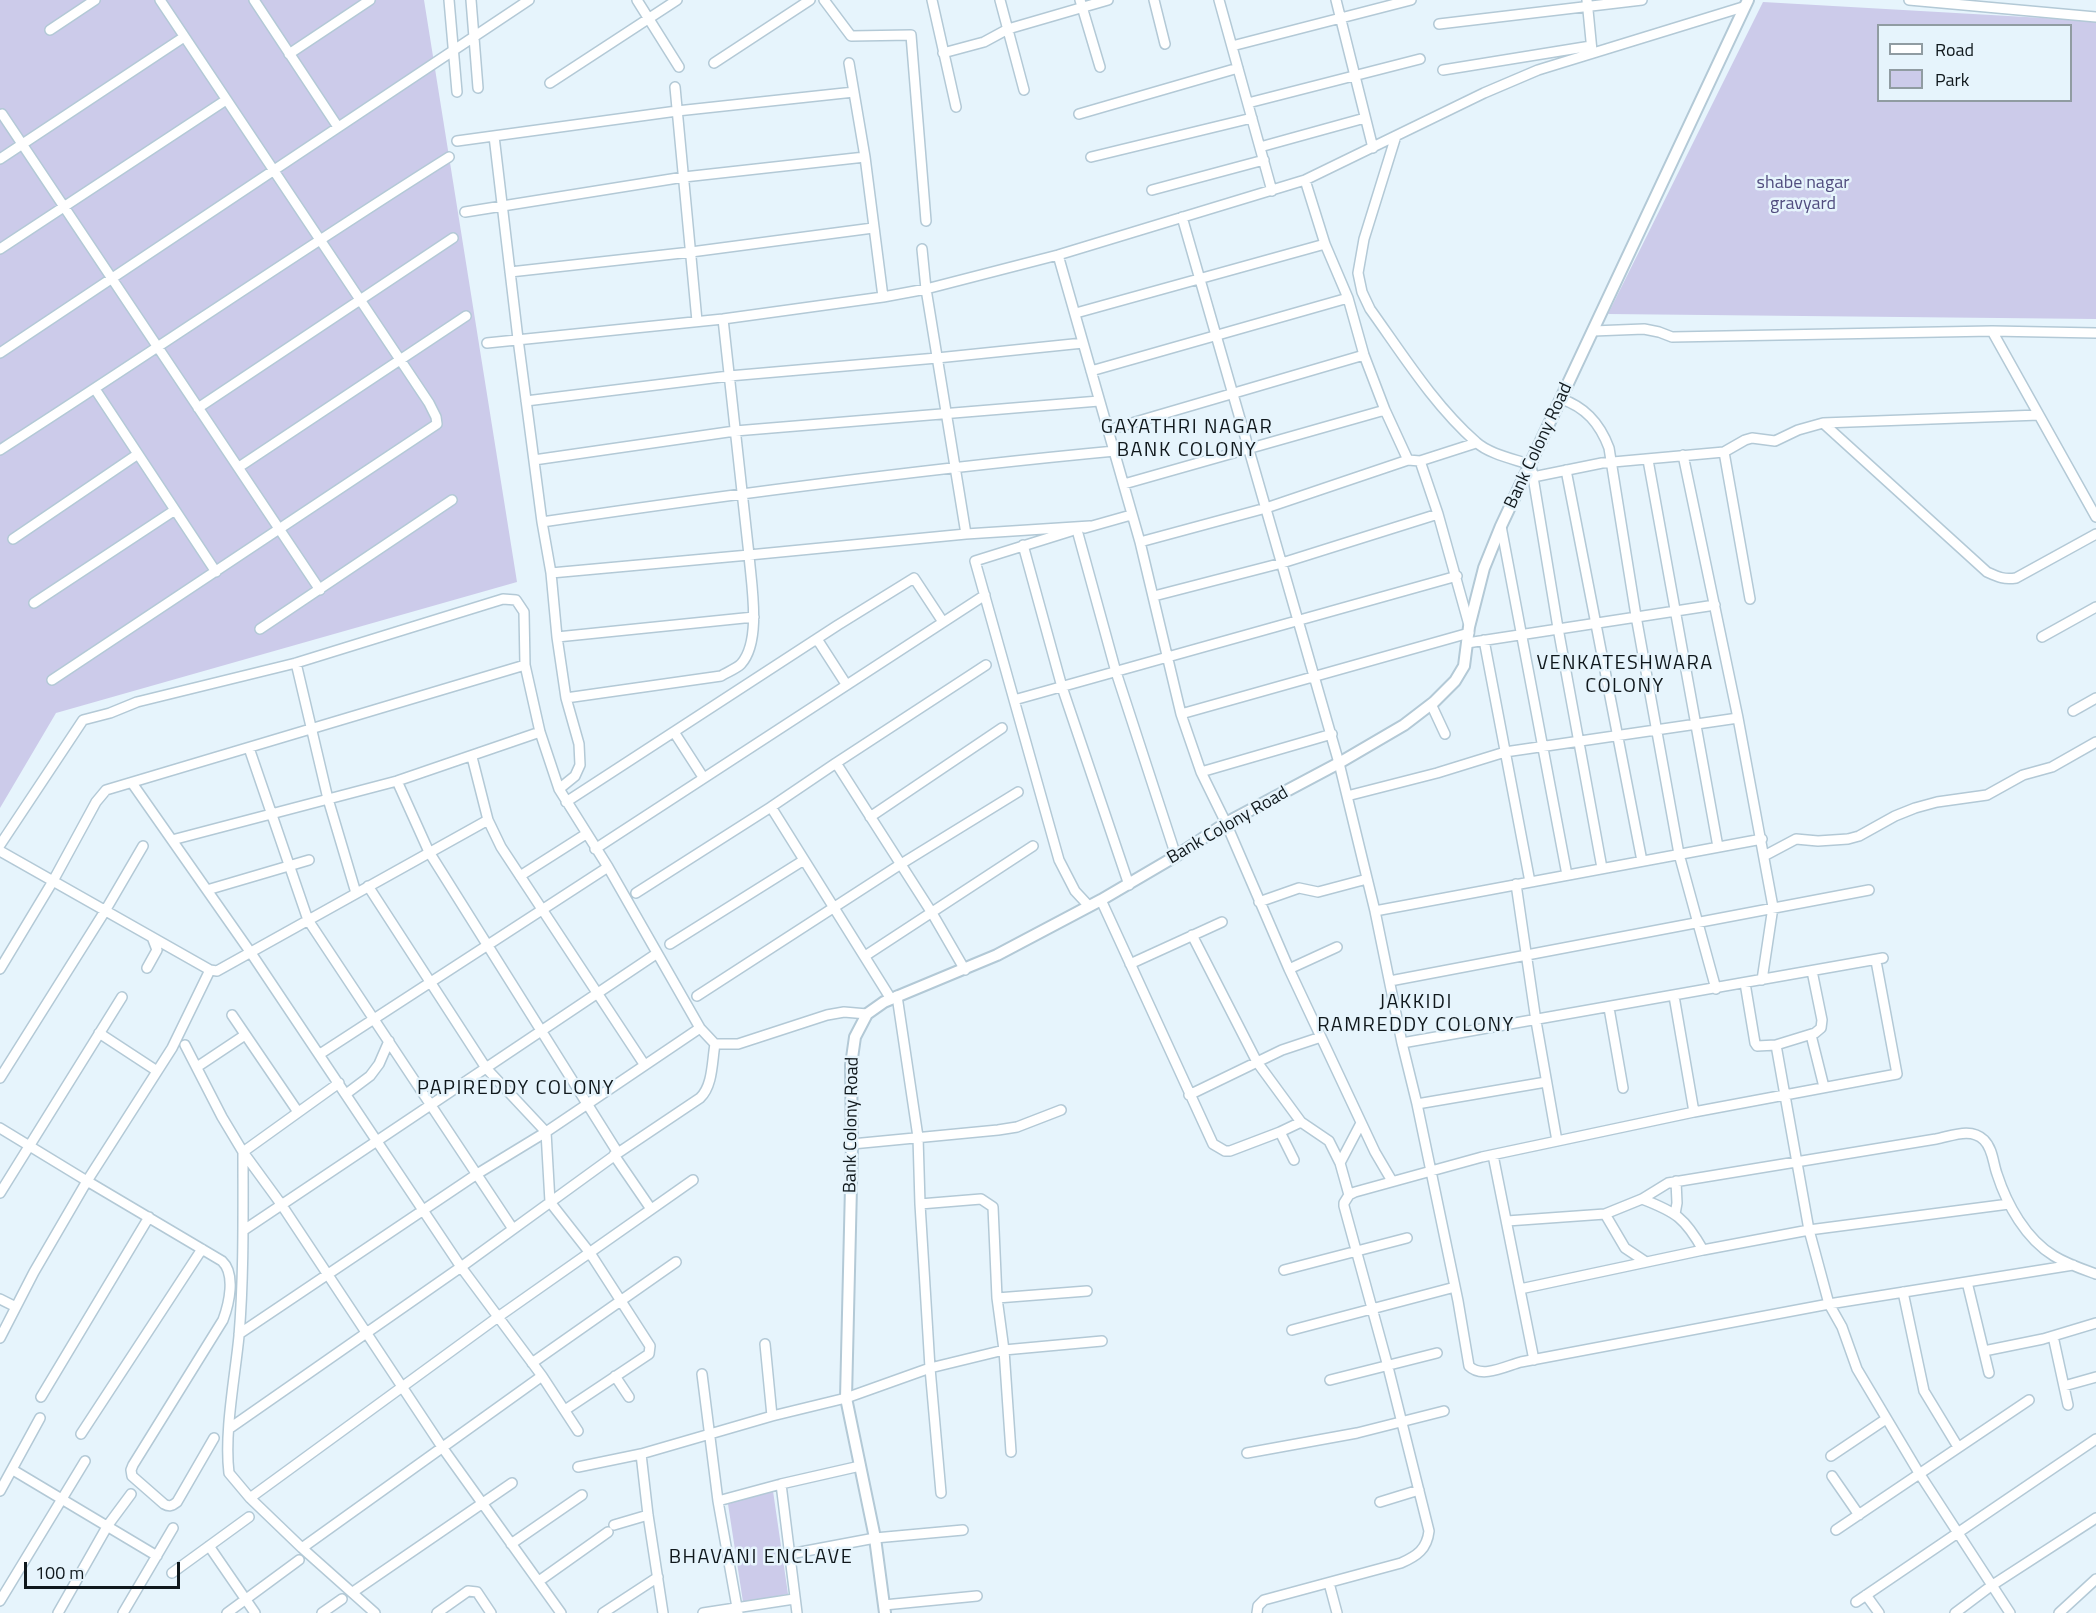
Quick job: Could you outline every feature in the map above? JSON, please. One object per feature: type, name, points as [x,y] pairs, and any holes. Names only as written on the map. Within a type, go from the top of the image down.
[{"type":"street","points":[[50,30],[95,0]]},
{"type":"street","points":[[52,680],[437,424],[434,411],[160,0]]},
{"type":"street","points":[[254,0],[338,127]]},
{"type":"street","points":[[289,54],[370,0]]},
{"type":"street","points":[[449,0],[458,92]]},
{"type":"street","points":[[471,0],[478,88]]},
{"type":"street","points":[[0,352],[529,0]]},
{"type":"street","points":[[637,0],[679,67]]},
{"type":"street","points":[[550,83],[677,0]]},
{"type":"street","points":[[714,63],[810,0]]},
{"type":"street","points":[[824,0],[851,36],[911,35],[926,221]]},
{"type":"street","points":[[932,0],[956,107]]},
{"type":"street","points":[[1000,0],[1024,90]]},
{"type":"street","points":[[943,53],[984,42],[1008,29],[1082,3],[1108,0]]},
{"type":"street","points":[[1154,0],[1165,44]]},
{"type":"street","points":[[1219,0],[1272,191]]},
{"type":"street","points":[[1336,0],[1373,147]]},
{"type":"street","points":[[1232,46],[1410,0]]},
{"type":"street","points":[[1438,24],[1588,4],[1642,0]]},
{"type":"street","points":[[1909,0],[2096,17]]},
{"type":"street","points":[[1082,3],[1100,67]]},
{"type":"street","points":[[1588,4],[1592,50]]},
{"type":"street","points":[[487,343],[723,319],[883,297],[926,289],[1058,255],[1305,180],[1527,74],[1592,50],[1745,4]]},
{"type":"street","name":"Bank Colony Road","points":[[885,1609],[875,1538],[846,1398],[852,1065],[855,1037],[867,1014],[894,998],[997,955],[1129,885],[1226,823],[1340,763],[1404,725],[1455,681],[1461,672],[1484,568],[1501,526],[1745,4]]},
{"type":"street","points":[[0,159],[184,37]]},
{"type":"street","points":[[1443,70],[1592,50]]},
{"type":"street","points":[[1248,103],[1420,59]]},
{"type":"street","points":[[849,63],[865,157],[883,297]]},
{"type":"street","points":[[1079,114],[1238,68]]},
{"type":"street","points":[[675,87],[697,321]]},
{"type":"street","points":[[458,141],[677,111],[854,92]]},
{"type":"street","points":[[0,249],[226,100]]},
{"type":"street","points":[[2,114],[320,590]]},
{"type":"street","points":[[1091,157],[1252,118]]},
{"type":"street","points":[[1260,147],[1365,118]]},
{"type":"street","points":[[494,136],[526,401],[551,573],[557,637],[566,698],[579,744],[580,765],[575,776],[559,789]]},
{"type":"street","points":[[1396,136],[1364,239],[1359,273],[1362,292],[1370,309],[1420,379],[1453,420],[1476,443],[1531,465],[1602,868]]},
{"type":"street","points":[[0,450],[319,239],[449,157]]},
{"type":"street","points":[[465,212],[684,177],[865,157]]},
{"type":"street","points":[[1152,190],[1264,160]]},
{"type":"street","points":[[1305,180],[1324,244],[1348,298],[1364,354],[1385,410],[1408,460]]},
{"type":"street","points":[[1182,217],[1340,763],[1417,1104],[1455,1287],[1467,1360],[1474,1371],[1482,1373],[1534,1360],[1829,1304],[2073,1265]]},
{"type":"street","points":[[510,272],[691,252],[873,228]]},
{"type":"street","points":[[198,408],[453,238]]},
{"type":"street","points":[[1076,313],[1324,244]]},
{"type":"street","points":[[922,249],[926,289],[966,534]]},
{"type":"street","points":[[1058,255],[1140,542],[1181,714],[1201,772],[1226,823],[1289,969],[1361,1123],[1392,1182]]},
{"type":"street","points":[[1091,371],[1348,298]]},
{"type":"street","points":[[239,467],[466,316]]},
{"type":"street","points":[[566,698],[721,676],[741,664],[750,649],[754,616],[723,319]]},
{"type":"street","points":[[1593,331],[1644,329],[1672,337],[1992,331],[2096,333]]},
{"type":"street","points":[[1992,331],[2096,517]]},
{"type":"street","points":[[526,401],[729,376],[1083,343]]},
{"type":"street","points":[[1108,430],[1364,354]]},
{"type":"street","points":[[95,389],[216,572]]},
{"type":"street","points":[[1561,399],[1574,403],[1597,423],[1610,448],[1636,616],[1679,854],[1716,989]]},
{"type":"street","points":[[534,460],[735,431],[1099,401]]},
{"type":"street","points":[[1124,484],[1385,410]]},
{"type":"street","points":[[1533,477],[1611,462],[1724,452],[1745,440],[1752,438],[1767,441],[1781,440],[1798,430],[1824,423],[2039,415]]},
{"type":"street","points":[[1824,423],[1987,572],[2005,580],[2016,578],[2096,534]]},
{"type":"street","points":[[1140,542],[1266,508],[1408,460],[1420,461],[1476,443]]},
{"type":"street","points":[[542,522],[741,493],[955,466],[1115,451]]},
{"type":"street","points":[[1724,452],[1750,599]]},
{"type":"street","points":[[13,539],[138,454]]},
{"type":"street","points":[[1683,455],[1738,718],[1773,907],[1762,980]]},
{"type":"street","points":[[1648,460],[1718,847]]},
{"type":"street","points":[[1420,461],[1457,576],[1468,634]]},
{"type":"street","points":[[1566,470],[1642,861]]},
{"type":"street","points":[[260,629],[452,500]]},
{"type":"street","points":[[34,603],[175,510]]},
{"type":"street","points":[[1088,905],[1071,883],[1059,860],[975,561],[1131,514]]},
{"type":"street","points":[[1154,596],[1282,563],[1438,514]]},
{"type":"street","points":[[551,573],[966,534],[1090,526]]},
{"type":"street","points":[[1501,526],[1567,875]]},
{"type":"street","points":[[1077,530],[1116,672],[1176,856]]},
{"type":"street","points":[[1023,545],[1062,687],[1129,885]]},
{"type":"street","points":[[1014,700],[1457,576]]},
{"type":"street","points":[[566,802],[914,578],[943,622]]},
{"type":"street","points":[[595,849],[985,595]]},
{"type":"street","points":[[0,845],[83,720],[110,714],[138,702],[296,663],[503,599],[516,600],[524,612],[525,665],[540,732],[559,789],[608,867],[700,1028],[715,1044],[738,1044],[836,1013],[867,1014]]},
{"type":"street","points":[[1181,714],[1468,634],[1484,640],[1715,605]]},
{"type":"street","points":[[2042,637],[2096,607]]},
{"type":"street","points":[[557,637],[754,616]]},
{"type":"street","points":[[816,639],[846,684]]},
{"type":"street","points":[[1484,640],[1530,882]]},
{"type":"street","points":[[296,663],[328,799],[356,893]]},
{"type":"street","points":[[0,969],[53,881],[96,802],[106,790],[525,665]]},
{"type":"street","points":[[636,893],[986,665]]},
{"type":"street","points":[[2073,711],[2096,698]]},
{"type":"street","points":[[1431,704],[1445,734]]},
{"type":"street","points":[[1347,795],[1437,773],[1505,752],[1738,718]]},
{"type":"street","points":[[870,817],[1002,728]]},
{"type":"street","points":[[172,840],[398,781],[540,732]]},
{"type":"street","points":[[674,732],[703,777]]},
{"type":"street","points":[[1201,772],[1332,734]]},
{"type":"street","points":[[1764,856],[1796,839],[1818,841],[1848,839],[1859,836],[1915,808],[1937,802],[1986,795],[2023,775],[2052,767],[2096,741]]},
{"type":"street","points":[[249,748],[308,920],[513,1229]]},
{"type":"street","points":[[472,757],[488,820],[501,847],[644,1064]]},
{"type":"street","points":[[836,764],[932,913],[965,970]]},
{"type":"street","points":[[398,781],[429,852],[651,1209]]},
{"type":"street","points":[[132,783],[320,1054],[461,1267],[542,1376],[578,1431]]},
{"type":"street","points":[[697,996],[901,864],[1018,792]]},
{"type":"street","points":[[771,807],[894,998],[918,1137],[930,1368],[941,1492]]},
{"type":"street","points":[[0,851],[210,970],[222,969],[488,820]]},
{"type":"street","points":[[520,876],[586,834]]},
{"type":"street","points":[[1375,911],[1762,839]]},
{"type":"street","points":[[0,1078],[143,846]]},
{"type":"street","points":[[865,956],[1034,846]]},
{"type":"street","points":[[207,890],[309,860]]},
{"type":"street","points":[[670,944],[804,860]]},
{"type":"street","points":[[320,1054],[608,867]]},
{"type":"street","points":[[1259,902],[1299,888],[1318,892],[1367,879]]},
{"type":"street","points":[[1516,884],[1536,1021],[1557,1141]]},
{"type":"street","points":[[368,886],[486,1068],[546,1132],[550,1202],[590,1253],[650,1346],[651,1351],[565,1410]]},
{"type":"street","points":[[1390,981],[1869,890]]},
{"type":"street","points":[[1101,900],[1213,1144],[1225,1151],[1280,1132],[1301,1122]]},
{"type":"street","points":[[1130,964],[1221,921]]},
{"type":"street","points":[[1192,935],[1257,1062],[1301,1122],[1329,1141],[1340,1163],[1349,1195]]},
{"type":"street","points":[[147,968],[157,950],[152,937]]},
{"type":"street","points":[[1289,969],[1337,947]]},
{"type":"street","points":[[244,1230],[656,954]]},
{"type":"street","points":[[1257,1613],[1258,1606],[1264,1600],[1401,1563],[1413,1558],[1423,1550],[1428,1542],[1429,1531],[1388,1366],[1344,1206],[1349,1195],[1493,1155],[1694,1112],[1897,1074],[1880,959],[1402,1044]]},
{"type":"street","points":[[0,1338],[34,1272],[87,1181],[172,1048],[210,970]]},
{"type":"street","points":[[1745,983],[1755,1043],[1761,1047],[1776,1045],[1810,1035],[1821,1028],[1822,1020],[1812,971]]},
{"type":"street","points":[[1674,996],[1694,1112]]},
{"type":"street","points":[[0,1193],[122,997]]},
{"type":"street","points":[[1609,1008],[1623,1088]]},
{"type":"street","points":[[231,1015],[298,1112]]},
{"type":"street","points":[[239,1334],[422,1210],[546,1132],[700,1028]]},
{"type":"street","points":[[99,1033],[157,1071]]},
{"type":"street","points":[[197,1067],[245,1035]]},
{"type":"street","points":[[1810,1035],[1824,1087]]},
{"type":"street","points":[[1189,1095],[1282,1050],[1321,1037]]},
{"type":"street","points":[[346,1094],[380,1064],[389,1041]]},
{"type":"street","points":[[230,1428],[461,1267],[616,1154],[700,1098],[706,1092],[715,1044]]},
{"type":"street","points":[[185,1045],[243,1152],[281,1204],[442,1447],[561,1613]]},
{"type":"street","points":[[1776,1045],[1809,1230],[1829,1304],[1842,1327],[1857,1369],[1886,1419],[2010,1613]]},
{"type":"street","points":[[1417,1104],[1546,1082]]},
{"type":"street","points":[[243,1152],[339,1083]]},
{"type":"street","points":[[852,1144],[1017,1127],[1061,1110]]},
{"type":"street","points":[[1340,1163],[1361,1123]]},
{"type":"street","points":[[0,1128],[228,1266],[230,1274],[226,1313],[133,1465],[132,1476],[168,1506],[173,1505],[177,1502],[214,1438]]},
{"type":"street","points":[[1280,1132],[1294,1160]]},
{"type":"street","points":[[1507,1221],[1605,1214],[1642,1199],[1668,1183],[1676,1181],[1936,1140],[1965,1132],[1978,1135],[1986,1141],[1991,1150],[1996,1174],[2009,1204],[2027,1232],[2054,1256],[2096,1274]]},
{"type":"street","points":[[243,1152],[244,1230],[239,1334],[228,1473],[250,1498],[302,1548],[375,1613]]},
{"type":"street","points":[[1493,1155],[1534,1360]]},
{"type":"street","points":[[250,1498],[498,1317],[693,1180]]},
{"type":"street","points":[[1675,1214],[1676,1181]]},
{"type":"street","points":[[920,1204],[981,1199],[993,1207],[997,1298],[1004,1350],[1011,1452]]},
{"type":"street","points":[[1642,1199],[1669,1209],[1675,1214],[1692,1231],[1703,1250]]},
{"type":"street","points":[[1520,1289],[1809,1230],[2009,1204]]},
{"type":"street","points":[[1605,1214],[1626,1248],[1646,1262]]},
{"type":"street","points":[[41,1397],[149,1217]]},
{"type":"street","points":[[1284,1270],[1407,1238]]},
{"type":"street","points":[[81,1434],[202,1249]]},
{"type":"street","points":[[532,1363],[676,1263]]},
{"type":"street","points":[[1967,1282],[1989,1373]]},
{"type":"street","points":[[1292,1330],[1455,1287]]},
{"type":"street","points":[[997,1298],[1087,1291]]},
{"type":"street","points":[[1903,1292],[1926,1399],[1958,1447]]},
{"type":"street","points":[[0,1299],[16,1307]]},
{"type":"street","points":[[1984,1351],[2053,1336],[2096,1323]]},
{"type":"street","points":[[2053,1336],[2068,1405]]},
{"type":"street","points":[[578,1467],[641,1454],[772,1416],[846,1398],[930,1368],[1004,1350],[1102,1341]]},
{"type":"street","points":[[765,1344],[772,1416]]},
{"type":"street","points":[[1330,1380],[1437,1353]]},
{"type":"street","points":[[702,1374],[718,1501],[737,1610]]},
{"type":"street","points":[[302,1548],[542,1376]]},
{"type":"street","points":[[615,1376],[629,1397]]},
{"type":"street","points":[[2064,1386],[2096,1377]]},
{"type":"street","points":[[1836,1530],[2029,1401]]},
{"type":"street","points":[[1247,1453],[1357,1433],[1444,1411]]},
{"type":"street","points":[[0,1491],[40,1418]]},
{"type":"street","points":[[1831,1456],[1886,1419]]},
{"type":"street","points":[[1856,1602],[2096,1439]]},
{"type":"street","points":[[641,1454],[663,1613]]},
{"type":"street","points":[[0,1601],[85,1461]]},
{"type":"street","points":[[718,1501],[860,1466]]},
{"type":"street","points":[[13,1470],[157,1556]]},
{"type":"street","points":[[1832,1476],[1858,1515]]},
{"type":"street","points":[[353,1592],[512,1483]]},
{"type":"street","points":[[781,1484],[797,1613]]},
{"type":"street","points":[[1380,1502],[1419,1490]]},
{"type":"street","points":[[58,1613],[108,1525],[130,1494]]},
{"type":"street","points":[[511,1544],[582,1495]]},
{"type":"street","points":[[538,1581],[611,1529],[648,1515]]},
{"type":"street","points":[[172,1574],[249,1517]]},
{"type":"street","points":[[1955,1613],[1991,1586],[2096,1518]]},
{"type":"street","points":[[123,1613],[173,1528]]},
{"type":"street","points":[[790,1554],[875,1538],[963,1530]]},
{"type":"street","points":[[209,1546],[255,1613]]},
{"type":"street","points":[[227,1613],[299,1560]]},
{"type":"street","points":[[603,1613],[658,1577]]},
{"type":"street","points":[[2059,1613],[2096,1579]]},
{"type":"street","points":[[1329,1583],[1337,1613]]},
{"type":"street","points":[[436,1613],[473,1591],[477,1592],[491,1613]]},
{"type":"street","points":[[1866,1595],[1879,1613]]},
{"type":"street","points":[[885,1609],[977,1596]]},
{"type":"street","points":[[322,1613],[342,1599]]},
{"type":"street","points":[[704,1613],[737,1610],[794,1599]]},
{"type":"green space","points":[[0,0],[424,0],[517,582],[56,713],[0,808]]},
{"type":"green space","name":"shabe nagar gravyard","points":[[1763,2],[2096,21],[2096,319],[1608,314]]},
{"type":"green space","points":[[773,1491],[788,1594],[743,1602],[728,1504]]},
{"type":"district","name":"GAYATHRI NAGAR BANK COLONY","points":[[1187,440]]},
{"type":"district","name":"VENKATESHWARA COLONY","points":[[1625,676]]},
{"type":"district","name":"JAKKIDI RAMREDDY COLONY","points":[[1416,1014]]},
{"type":"district","name":"PAPIREDDY COLONY","points":[[516,1089]]},
{"type":"district","name":"BHAVANI ENCLAVE","points":[[761,1558]]}]
